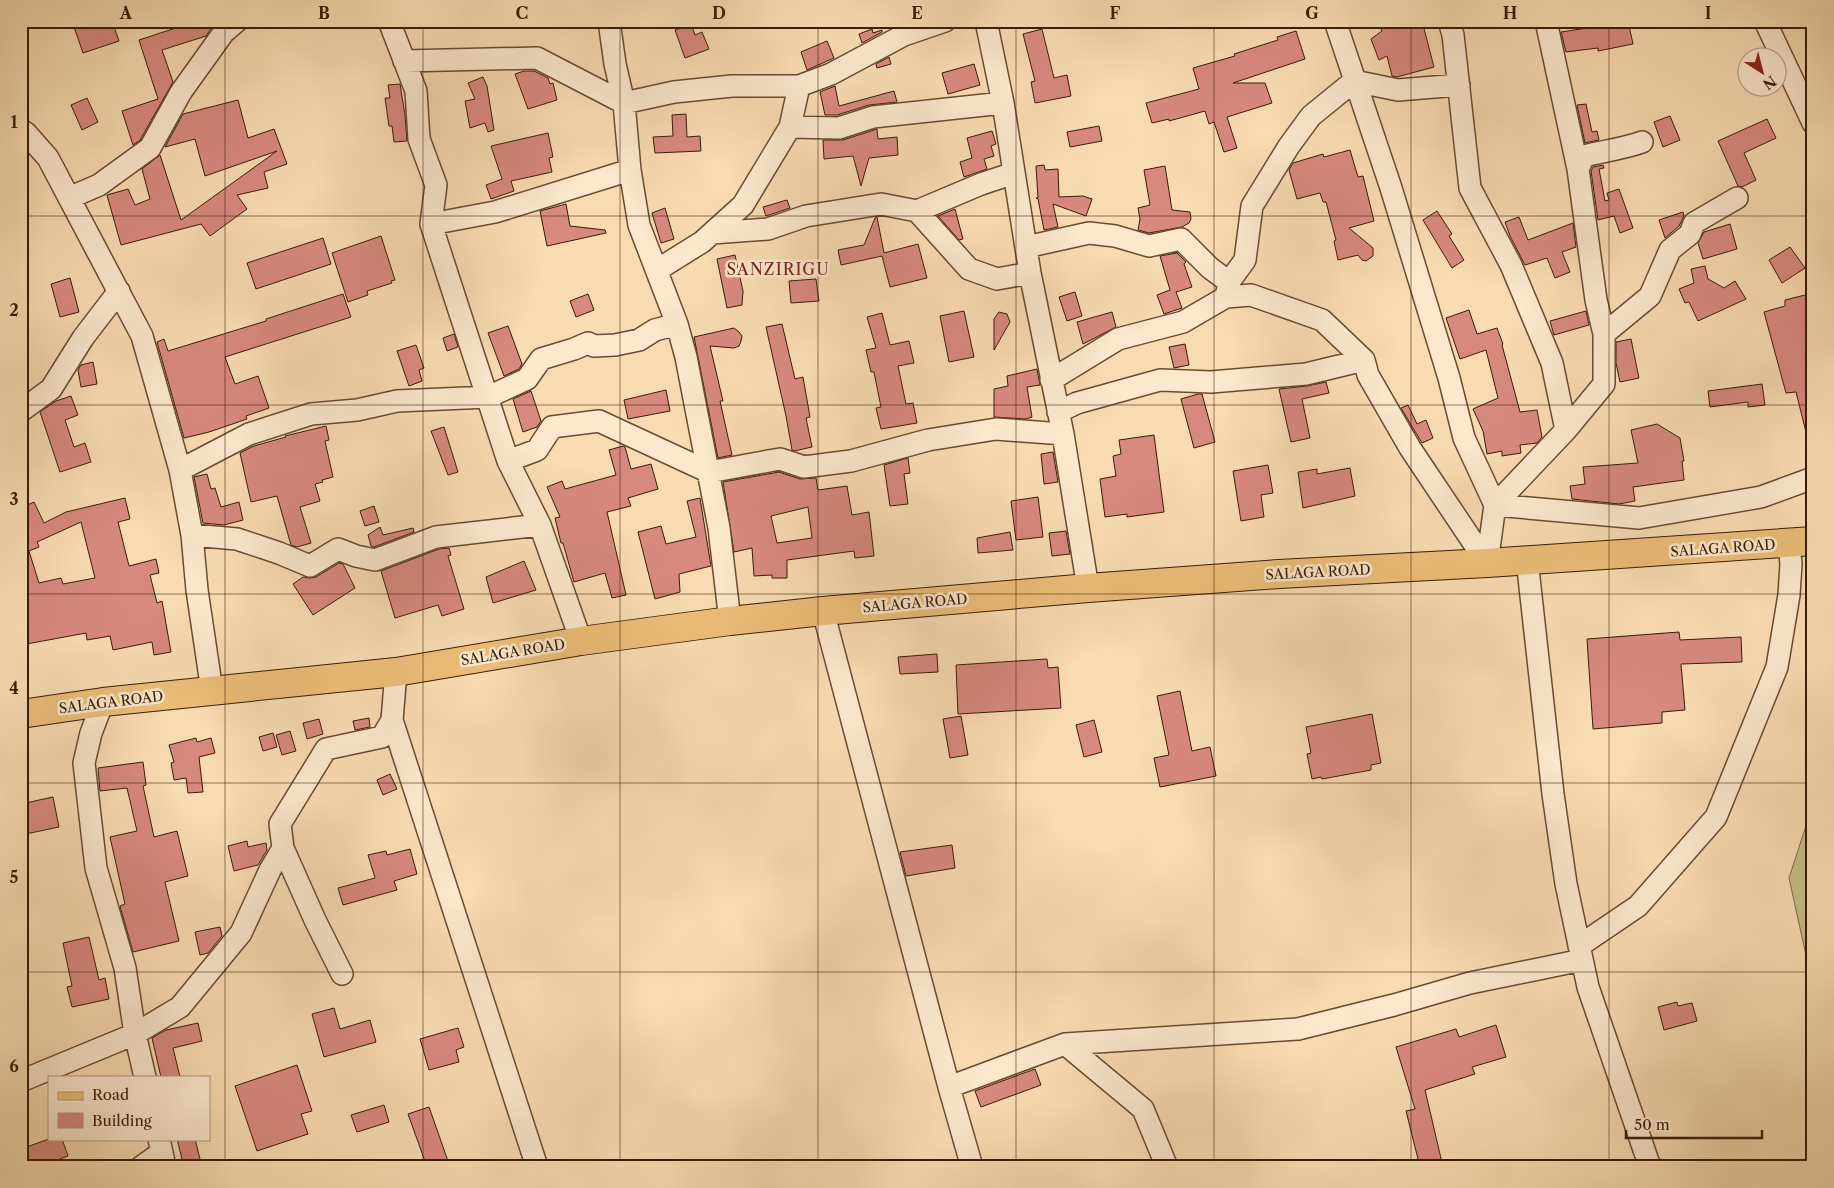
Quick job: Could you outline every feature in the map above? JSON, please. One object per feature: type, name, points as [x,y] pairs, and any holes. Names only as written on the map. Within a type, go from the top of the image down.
[{"type":"main road","name":"SALAGA ROAD","points":[[21,714],[103,702],[396,672],[581,641],[730,621],[823,611],[1279,574],[1487,563],[1801,542]]},
{"type":"street","points":[[69,198],[99,185],[150,148],[181,92],[224,32],[237,21]]},
{"type":"street","points":[[388,21],[416,91],[419,139],[436,185],[431,224],[508,461],[540,525],[581,641]]},
{"type":"street","points":[[609,21],[615,64],[624,103],[630,170],[639,224],[677,324],[686,357],[719,528],[730,621]]},
{"type":"street","points":[[404,61],[537,58],[624,103],[674,92],[732,86],[799,86],[831,74],[904,35],[945,21]]},
{"type":"street","points":[[986,21],[1003,102],[1030,273],[1063,434],[1088,588]]},
{"type":"street","points":[[1334,21],[1391,188],[1449,378],[1464,438],[1495,505],[1487,563]]},
{"type":"street","points":[[1450,21],[1470,188],[1510,264],[1552,363],[1566,430]]},
{"type":"street","points":[[1495,505],[1566,430],[1604,384],[1604,334],[1596,300],[1578,169],[1546,21]]},
{"type":"street","points":[[1765,21],[1813,123]]},
{"type":"street","points":[[1354,81],[1398,90],[1459,85]]},
{"type":"street","points":[[1051,380],[1118,339],[1183,322],[1228,289],[1245,260],[1252,206],[1289,146],[1311,116],[1354,81]]},
{"type":"street","points":[[657,270],[702,242],[743,205],[790,127],[799,86]]},
{"type":"street","points":[[790,127],[839,128],[873,117],[1003,102]]},
{"type":"street","points":[[21,130],[26,133],[48,158],[142,336],[180,470],[192,535],[197,590],[212,691]]},
{"type":"street","points":[[1578,169],[1584,156],[1642,142]]},
{"type":"street","points":[[431,224],[495,212],[630,170]]},
{"type":"street","points":[[712,233],[768,229],[806,216],[881,204],[917,211],[981,184],[1014,173]]},
{"type":"street","points":[[1604,334],[1650,296],[1670,250],[1690,234],[1694,223],[1737,198]]},
{"type":"street","points":[[917,211],[969,269],[997,279],[1030,273]]},
{"type":"street","points":[[1026,247],[1089,233],[1115,236],[1149,246],[1181,239],[1228,289],[1252,295],[1322,320],[1364,360],[1368,375],[1410,448],[1487,563]]},
{"type":"street","points":[[21,411],[51,389],[83,338],[119,291]]},
{"type":"street","points":[[180,470],[249,434],[311,414],[357,410],[397,401],[488,397],[527,379],[541,359],[574,350],[588,343],[594,346],[615,345],[639,340],[655,330],[677,324]]},
{"type":"street","points":[[1058,412],[1077,403],[1160,380],[1211,382],[1306,374],[1364,360]]},
{"type":"street","points":[[508,461],[537,450],[552,427],[599,421],[709,472],[780,459],[804,467],[851,460],[928,440],[996,429],[1063,434]]},
{"type":"street","points":[[1495,505],[1639,518],[1761,497],[1813,478]]},
{"type":"street","points":[[192,535],[237,539],[310,566],[338,549],[374,560],[436,537],[540,525]]},
{"type":"street","points":[[949,1087],[1065,1044],[1298,1029],[1394,1005],[1581,953],[1638,906],[1716,817],[1777,667],[1789,595],[1791,564],[1801,542]]},
{"type":"street","points":[[1527,560],[1553,794],[1566,884],[1588,987],[1650,1167]]},
{"type":"street","points":[[823,611],[949,1087],[972,1167]]},
{"type":"street","points":[[396,672],[392,720],[537,1167]]},
{"type":"street","points":[[103,702],[91,733],[84,763],[96,868],[124,968],[135,1034],[145,1076]]},
{"type":"street","points":[[342,974],[315,920],[283,848],[280,824],[326,749],[382,737],[392,720]]},
{"type":"street","points":[[21,1080],[135,1034],[180,1007],[241,933],[270,870],[283,848]]},
{"type":"street","points":[[1065,1044],[1143,1109],[1168,1167]]},
{"type":"street","points":[[142,1167],[162,1153]]},
{"type":"shaded area","points":[[1813,804],[1813,987],[1789,878]]},
{"type":"building","points":[[72,21],[112,21],[119,41],[83,53]]},
{"type":"building","points":[[197,21],[210,21],[212,27],[206,36],[162,50],[173,82],[140,140],[133,145],[122,111],[158,99],[139,40]]},
{"type":"building","points":[[1377,21],[1422,21],[1434,67],[1397,77],[1392,76],[1387,56],[1379,60],[1371,39],[1382,31]]},
{"type":"building","points":[[1593,21],[1628,21],[1633,44],[1598,51],[1598,48],[1566,52],[1561,32],[1594,27]]},
{"type":"building","points":[[691,24],[695,35],[702,32],[709,49],[685,58],[675,30]]},
{"type":"building","points":[[872,29],[873,33],[882,30],[882,32],[862,43],[859,34]]},
{"type":"building","points":[[1042,29],[1054,78],[1067,75],[1071,96],[1035,103],[1031,82],[1035,81],[1023,34]]},
{"type":"building","points":[[1296,31],[1305,59],[1233,83],[1265,83],[1272,103],[1227,117],[1237,148],[1224,152],[1214,122],[1209,124],[1205,111],[1169,121],[1169,119],[1152,123],[1146,103],[1199,89],[1193,68],[1235,56],[1234,54],[1278,40],[1277,37]]},
{"type":"building","points":[[827,41],[834,58],[807,70],[801,52]]},
{"type":"building","points":[[889,57],[891,64],[877,68],[876,64]]},
{"type":"building","points":[[974,64],[980,85],[948,94],[942,73]]},
{"type":"building","points":[[524,71],[534,71],[548,78],[550,84],[553,83],[557,100],[528,109],[515,74]]},
{"type":"building","points":[[483,77],[487,86],[494,130],[488,132],[485,123],[470,128],[465,101],[475,99],[468,83]]},
{"type":"building","points":[[400,84],[407,141],[394,142],[392,126],[389,126],[385,98],[390,98],[388,85]]},
{"type":"building","points":[[835,86],[839,106],[894,91],[897,102],[869,105],[837,115],[825,115],[820,92]]},
{"type":"building","points":[[87,98],[98,122],[82,130],[71,105]]},
{"type":"building","points":[[238,100],[248,138],[274,129],[287,164],[264,172],[268,188],[237,195],[247,209],[210,236],[201,224],[121,245],[107,195],[128,189],[135,205],[150,199],[142,169],[160,155],[181,220],[277,151],[205,176],[195,139],[165,147],[183,114]]},
{"type":"building","points":[[1586,104],[1592,132],[1597,131],[1599,140],[1585,143],[1577,105]]},
{"type":"building","points":[[686,114],[687,137],[700,136],[701,151],[655,153],[653,137],[673,136],[672,115]]},
{"type":"building","points":[[1670,116],[1680,140],[1663,147],[1654,122]]},
{"type":"building","points":[[1767,119],[1776,138],[1744,153],[1756,180],[1742,187],[1738,186],[1718,141]]},
{"type":"building","points":[[1099,126],[1102,141],[1070,147],[1067,132]]},
{"type":"building","points":[[877,129],[878,139],[897,137],[898,155],[869,158],[861,186],[853,156],[824,159],[823,140],[843,140]]},
{"type":"building","points":[[992,131],[996,144],[991,146],[994,156],[984,159],[987,169],[964,177],[960,162],[972,158],[967,138]]},
{"type":"building","points":[[548,133],[553,157],[549,158],[552,172],[511,181],[514,191],[491,199],[486,185],[502,179],[491,146]]},
{"type":"building","points":[[1350,150],[1358,177],[1363,176],[1374,221],[1349,228],[1373,248],[1373,256],[1366,261],[1362,260],[1358,255],[1338,260],[1334,241],[1336,240],[1326,202],[1323,202],[1320,193],[1297,199],[1289,170],[1293,163],[1323,154],[1324,157]]},
{"type":"building","points":[[1044,165],[1045,170],[1058,169],[1059,197],[1083,196],[1092,199],[1086,216],[1053,204],[1058,227],[1044,230],[1038,199],[1036,198],[1038,198],[1036,166]]},
{"type":"building","points":[[1603,165],[1604,168],[1599,169],[1605,201],[1609,200],[1607,193],[1619,189],[1633,228],[1620,233],[1614,216],[1598,220],[1591,171],[1593,167]]},
{"type":"building","points":[[1165,166],[1172,210],[1190,212],[1191,219],[1189,223],[1182,227],[1149,233],[1138,230],[1140,219],[1138,208],[1150,205],[1144,170]]},
{"type":"building","points":[[787,200],[790,208],[766,216],[763,207]]},
{"type":"building","points":[[566,204],[570,226],[605,230],[606,233],[547,246],[540,211]]},
{"type":"building","points":[[665,208],[674,239],[661,243],[652,213]]},
{"type":"building","points":[[955,209],[963,239],[959,240],[938,216]]},
{"type":"building","points":[[1437,211],[1452,234],[1449,236],[1464,260],[1452,268],[1423,220]]},
{"type":"building","points":[[1683,212],[1684,216],[1679,226],[1665,238],[1659,220]]},
{"type":"building","points":[[877,217],[884,253],[918,244],[927,278],[890,287],[882,256],[841,265],[838,250],[864,245]]},
{"type":"building","points":[[1519,217],[1528,240],[1573,223],[1576,247],[1562,252],[1570,272],[1555,278],[1547,258],[1525,265],[1505,222]]},
{"type":"building","points":[[1730,224],[1737,249],[1703,259],[1698,243],[1704,232]]},
{"type":"building","points":[[381,236],[395,280],[391,281],[392,283],[367,291],[368,295],[348,302],[332,253]]},
{"type":"building","points":[[323,238],[331,264],[256,289],[247,263]]},
{"type":"building","points":[[1790,247],[1805,268],[1782,283],[1769,260]]},
{"type":"building","points":[[1177,253],[1186,262],[1184,264],[1192,287],[1176,292],[1182,308],[1164,314],[1157,295],[1170,290],[1160,256]]},
{"type":"building","points":[[735,255],[743,291],[742,305],[727,308],[717,259]]},
{"type":"building","points":[[1705,266],[1708,279],[1724,288],[1735,281],[1746,299],[1698,321],[1689,302],[1685,303],[1679,289],[1694,283],[1691,269]]},
{"type":"building","points":[[70,278],[79,312],[60,317],[51,284]]},
{"type":"building","points":[[816,279],[819,301],[791,303],[789,281]]},
{"type":"building","points":[[1075,292],[1082,316],[1067,321],[1059,297]]},
{"type":"building","points":[[1813,293],[1813,435],[1807,436],[1796,392],[1786,393],[1764,312],[1785,306],[1785,300]]},
{"type":"building","points":[[343,294],[351,317],[225,357],[235,384],[258,376],[269,408],[246,416],[247,419],[184,438],[157,342],[164,339],[168,351],[266,321],[266,319]]},
{"type":"building","points":[[588,294],[594,310],[576,317],[570,301]]},
{"type":"building","points":[[1469,310],[1477,334],[1497,328],[1503,344],[1520,412],[1537,410],[1542,437],[1537,443],[1520,445],[1521,453],[1502,456],[1502,451],[1487,454],[1483,431],[1473,409],[1498,398],[1486,350],[1460,359],[1446,318]]},
{"type":"building","points":[[964,311],[974,357],[949,362],[940,316]]},
{"type":"building","points":[[1586,311],[1589,325],[1554,335],[1550,321]]},
{"type":"building","points":[[999,312],[1007,314],[1010,322],[994,350],[994,319]]},
{"type":"building","points":[[1112,312],[1116,327],[1083,344],[1077,322]]},
{"type":"building","points":[[882,313],[890,345],[909,341],[914,363],[898,366],[906,404],[913,403],[917,423],[881,429],[876,408],[881,407],[874,372],[871,372],[866,350],[876,348],[867,317]]},
{"type":"building","points":[[782,324],[795,379],[803,377],[810,417],[806,418],[812,447],[794,451],[792,450],[766,327]]},
{"type":"building","points":[[508,326],[522,364],[519,369],[504,376],[488,333]]},
{"type":"building","points":[[734,328],[742,336],[739,346],[734,348],[710,346],[723,401],[720,401],[732,455],[718,458],[694,337]]},
{"type":"building","points":[[454,334],[458,347],[447,351],[443,338]]},
{"type":"building","points":[[1631,339],[1639,378],[1620,382],[1616,363],[1616,342]]},
{"type":"building","points":[[1185,344],[1189,365],[1174,368],[1169,347]]},
{"type":"building","points":[[416,345],[424,368],[419,370],[422,381],[409,386],[397,351]]},
{"type":"building","points":[[93,362],[97,384],[81,387],[78,370],[81,365]]},
{"type":"building","points":[[1037,369],[1040,385],[1027,387],[1032,417],[1026,419],[994,417],[994,389],[1008,386],[1007,376]]},
{"type":"building","points":[[1326,382],[1329,393],[1302,399],[1310,438],[1291,442],[1279,389]]},
{"type":"building","points":[[1762,384],[1765,405],[1748,407],[1748,402],[1710,407],[1708,391]]},
{"type":"building","points":[[666,390],[670,411],[628,419],[624,400]]},
{"type":"building","points":[[531,391],[541,421],[537,427],[523,432],[513,399]]},
{"type":"building","points":[[1202,394],[1215,442],[1194,448],[1181,399]]},
{"type":"building","points":[[71,396],[78,415],[65,420],[74,447],[85,443],[91,462],[60,472],[40,412],[56,401]]},
{"type":"building","points":[[1408,405],[1417,424],[1426,420],[1433,438],[1422,443],[1401,408]]},
{"type":"building","points":[[1657,424],[1680,438],[1684,461],[1682,461],[1684,480],[1633,487],[1635,501],[1619,504],[1572,499],[1570,486],[1585,484],[1583,467],[1638,463],[1631,430]]},
{"type":"building","points":[[326,426],[329,440],[325,441],[333,477],[315,484],[320,501],[300,507],[311,543],[297,547],[291,545],[277,496],[251,502],[240,453],[254,446],[285,436]]},
{"type":"building","points":[[444,427],[458,472],[448,475],[431,431]]},
{"type":"building","points":[[1154,435],[1164,512],[1127,517],[1127,514],[1105,517],[1100,479],[1116,476],[1113,456],[1121,454],[1119,440]]},
{"type":"building","points":[[625,447],[631,469],[651,464],[658,489],[628,498],[631,506],[607,512],[626,595],[612,598],[605,573],[574,582],[555,518],[560,517],[547,487],[562,481],[565,489],[616,475],[609,450]]},
{"type":"building","points":[[1053,452],[1058,482],[1044,484],[1041,454]]},
{"type":"building","points":[[908,458],[910,473],[904,474],[908,504],[890,506],[884,465]]},
{"type":"building","points":[[1268,465],[1273,493],[1261,495],[1264,517],[1241,521],[1233,471]]},
{"type":"building","points":[[1350,468],[1355,496],[1303,508],[1298,472],[1317,469],[1317,474]]},
{"type":"building","points":[[779,472],[800,479],[816,478],[818,490],[847,486],[852,515],[869,512],[874,556],[855,558],[854,551],[787,560],[787,578],[772,578],[772,575],[754,576],[752,548],[734,552],[723,482]],"holes":[[[808,507],[812,538],[777,543],[771,516]]]},
{"type":"building","points":[[207,474],[211,489],[215,488],[221,507],[239,502],[243,520],[224,525],[203,523],[194,477]]},
{"type":"building","points":[[1038,497],[1043,537],[1016,540],[1011,501]]},
{"type":"building","points":[[125,498],[130,519],[118,522],[129,566],[156,559],[159,573],[150,575],[157,603],[162,601],[171,652],[154,655],[152,642],[113,650],[110,636],[87,640],[86,633],[21,645],[21,508],[34,502],[44,523],[66,512]],"holes":[[[81,522],[95,578],[63,584],[61,578],[39,583],[29,551],[39,547],[37,542]]]},
{"type":"building","points":[[700,498],[711,566],[679,574],[680,592],[655,599],[638,532],[661,526],[666,544],[696,537],[687,501]]},
{"type":"building","points":[[374,506],[379,522],[365,526],[360,511]]},
{"type":"building","points":[[380,527],[383,535],[413,528],[414,532],[374,547],[371,546],[368,535]]},
{"type":"building","points":[[1066,531],[1070,554],[1052,556],[1049,533]]},
{"type":"building","points":[[1010,532],[1013,550],[978,553],[977,538]]},
{"type":"building","points":[[449,548],[451,555],[448,556],[464,609],[442,616],[438,605],[395,618],[381,571],[439,549]]},
{"type":"building","points":[[524,561],[536,590],[493,603],[486,577]]},
{"type":"building","points":[[339,563],[343,564],[355,588],[313,615],[293,584],[303,577],[316,577]]},
{"type":"building","points":[[1679,632],[1680,640],[1741,637],[1742,662],[1681,664],[1685,710],[1662,712],[1662,723],[1593,729],[1587,639]]},
{"type":"building","points":[[937,654],[938,672],[900,674],[898,657]]},
{"type":"building","points":[[1047,659],[1048,668],[1058,667],[1061,708],[958,714],[956,665]]},
{"type":"building","points":[[1180,691],[1192,751],[1210,747],[1216,776],[1160,787],[1154,758],[1169,755],[1157,696]]},
{"type":"building","points":[[1372,714],[1381,763],[1371,765],[1371,770],[1322,779],[1321,777],[1312,779],[1307,754],[1311,753],[1306,727]]},
{"type":"building","points":[[961,716],[968,755],[950,758],[943,719]]},
{"type":"building","points":[[369,718],[370,727],[355,730],[353,721]]},
{"type":"building","points":[[319,719],[323,734],[307,739],[303,723]]},
{"type":"building","points":[[1094,720],[1102,752],[1084,757],[1076,725]]},
{"type":"building","points":[[290,731],[296,751],[282,755],[276,735]]},
{"type":"building","points":[[273,733],[277,747],[263,751],[259,737]]},
{"type":"building","points":[[196,738],[197,742],[211,738],[215,753],[199,757],[203,792],[188,793],[186,778],[174,780],[171,763],[174,762],[169,745]]},
{"type":"building","points":[[143,762],[146,785],[143,786],[154,837],[177,831],[188,876],[165,882],[179,941],[133,952],[120,906],[125,904],[110,837],[137,831],[127,788],[100,791],[98,768]]},
{"type":"building","points":[[390,774],[397,789],[383,795],[377,780]]},
{"type":"building","points":[[53,797],[59,827],[21,835],[21,804]]},
{"type":"building","points":[[247,841],[248,847],[266,843],[267,850],[258,865],[234,871],[228,846]]},
{"type":"building","points":[[952,845],[955,868],[906,876],[900,852]]},
{"type":"building","points":[[410,849],[417,874],[394,881],[397,890],[343,905],[338,888],[375,878],[368,855],[386,851],[387,855]]},
{"type":"building","points":[[220,927],[222,936],[208,953],[200,955],[195,932]]},
{"type":"building","points":[[89,937],[99,980],[105,978],[109,999],[72,1007],[67,987],[72,986],[63,943]]},
{"type":"building","points":[[1677,1002],[1678,1006],[1692,1003],[1697,1021],[1664,1030],[1658,1007]]},
{"type":"building","points":[[334,1008],[340,1029],[370,1020],[376,1042],[324,1057],[312,1014]]},
{"type":"building","points":[[198,1023],[202,1041],[173,1048],[180,1076],[161,1076],[152,1038],[166,1030]]},
{"type":"building","points":[[1496,1025],[1506,1057],[1472,1067],[1475,1074],[1425,1090],[1443,1167],[1420,1167],[1406,1111],[1415,1109],[1396,1047],[1456,1029],[1459,1037]]},
{"type":"building","points":[[458,1028],[464,1047],[456,1050],[459,1062],[429,1070],[420,1039]]},
{"type":"building","points":[[297,1065],[312,1111],[301,1114],[308,1134],[257,1151],[235,1086]]},
{"type":"building","points":[[1035,1069],[1041,1085],[981,1107],[975,1091]]},
{"type":"building","points":[[384,1105],[389,1122],[357,1132],[351,1115]]},
{"type":"building","points":[[429,1107],[449,1164],[441,1167],[427,1167],[408,1114]]},
{"type":"building","points":[[48,1139],[62,1140],[68,1156],[38,1167],[21,1167],[21,1149]]},
{"type":"building","points":[[177,1140],[195,1140],[201,1163],[184,1167]]},
{"type":"district","name":"SANZIRIGU","points":[[778,269]]}]
